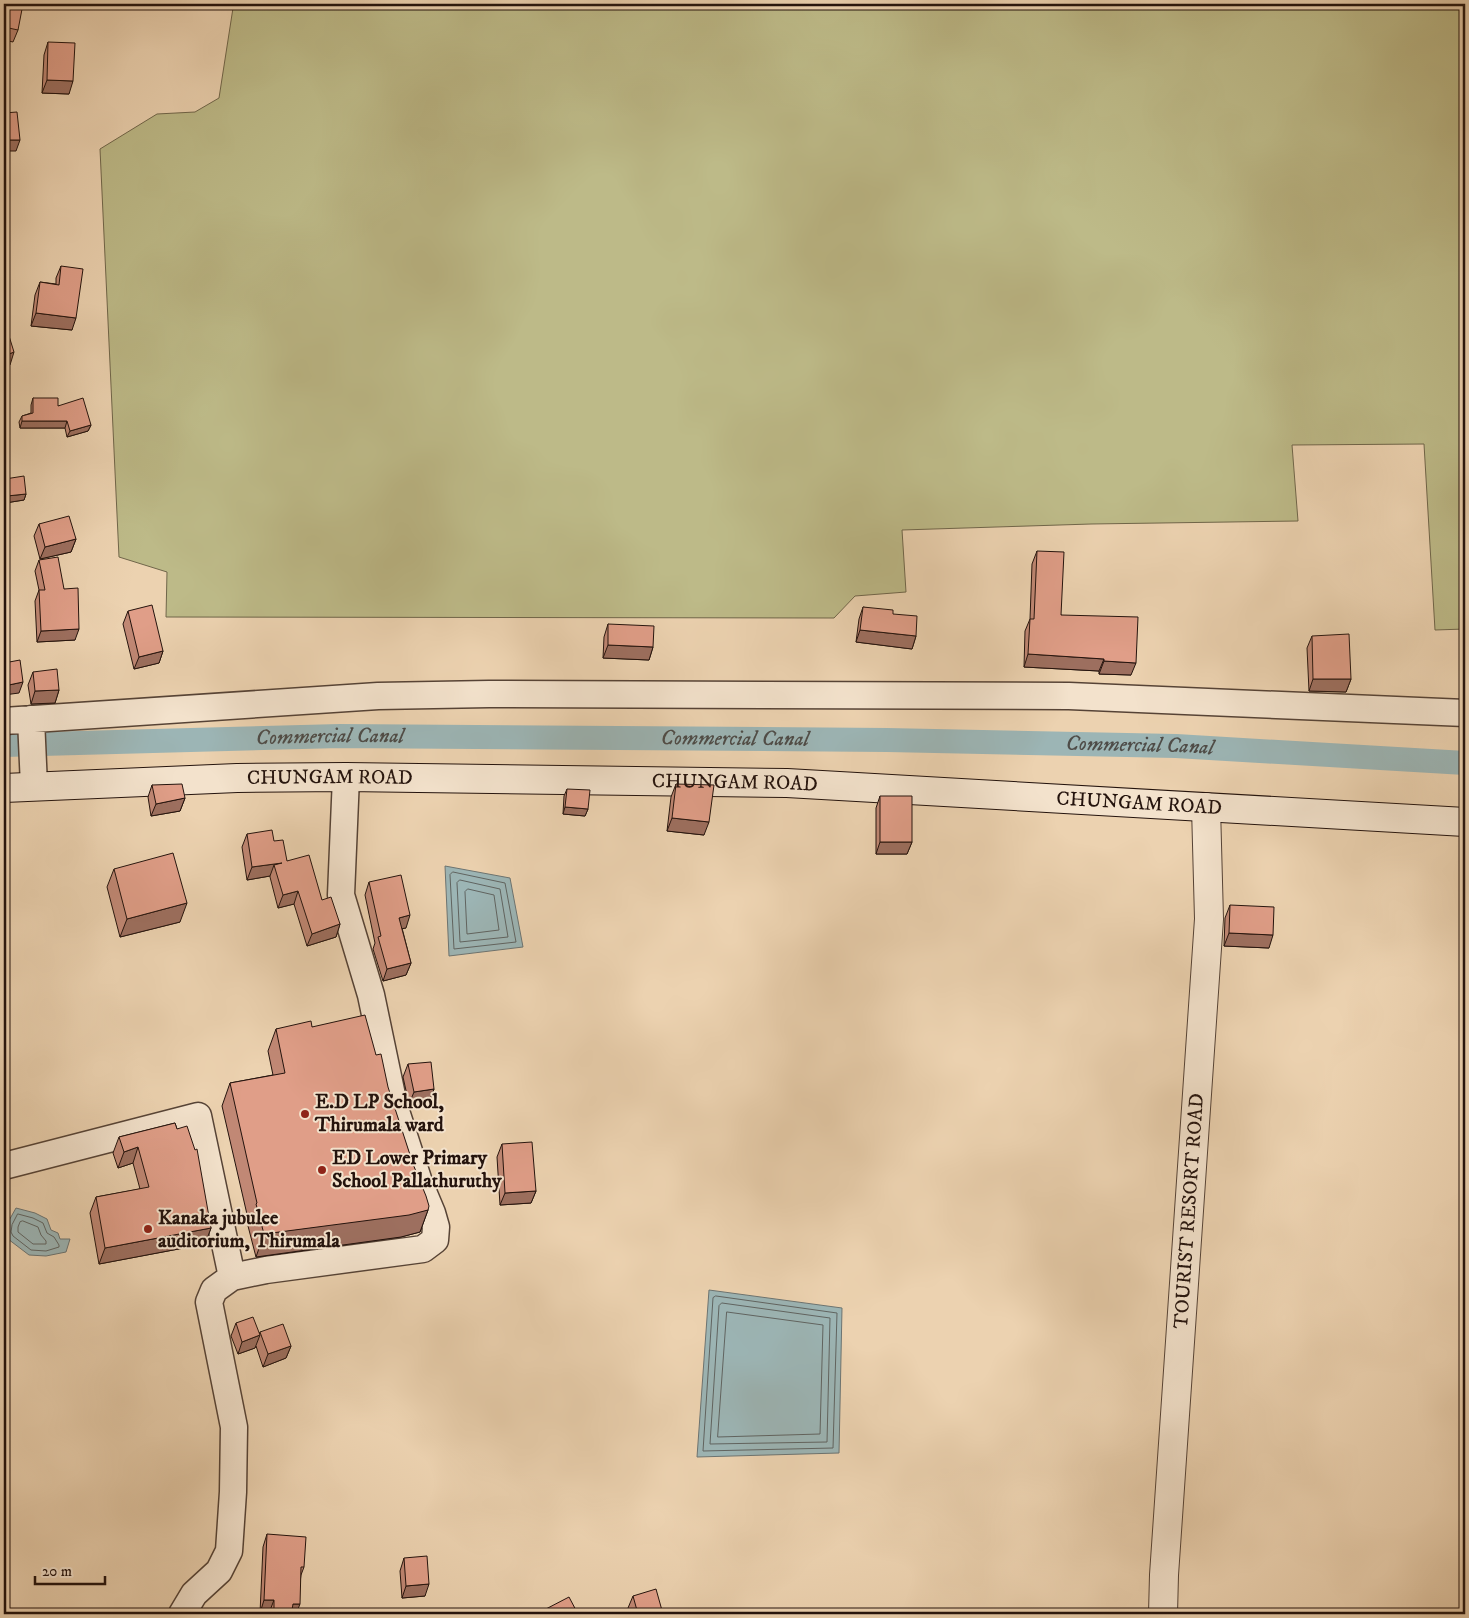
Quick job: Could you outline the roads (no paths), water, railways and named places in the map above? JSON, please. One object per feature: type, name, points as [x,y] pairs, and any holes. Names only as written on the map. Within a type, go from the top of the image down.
[{"type":"main road","name":"CHUNGAM ROAD","points":[[4,788],[237,778],[346,777],[787,783],[1465,822]]},
{"type":"main road","name":"TOURIST RESORT ROAD","points":[[1163,1614],[1209,919],[1206,807]]},
{"type":"street","points":[[4,721],[378,696],[488,694],[1069,696],[1465,713]]},
{"type":"street","points":[[31,719],[34,786]]},
{"type":"street","points":[[182,1614],[194,1594],[219,1571],[229,1551],[233,1492],[234,1427],[209,1302],[214,1290],[232,1277],[423,1249],[435,1240],[436,1227],[394,1105],[371,995],[341,895],[346,777]]},
{"type":"street","points":[[4,1166],[198,1116],[232,1277]]},
{"type":"water","points":[[445,866],[510,878],[523,947],[449,956]]},
{"type":"water","points":[[16,1208],[35,1213],[47,1219],[51,1230],[58,1233],[60,1239],[70,1239],[66,1252],[46,1256],[29,1255],[8,1239],[6,1232],[7,1224]]},
{"type":"water","points":[[709,1290],[842,1308],[839,1453],[697,1457]]},
{"type":"waterway","name":"Commercial Canal","points":[[4,745],[340,736],[887,740],[1176,746],[1465,763]]},
{"type":"place","name":"E.D LP School, Thirumala ward","points":[[305,1114]]},
{"type":"place","name":"ED Lower Primary School Pallathuruthy","points":[[322,1170]]},
{"type":"place","name":"Kanaka jubulee auditorium, Thirumala","points":[[148,1229]]}]
